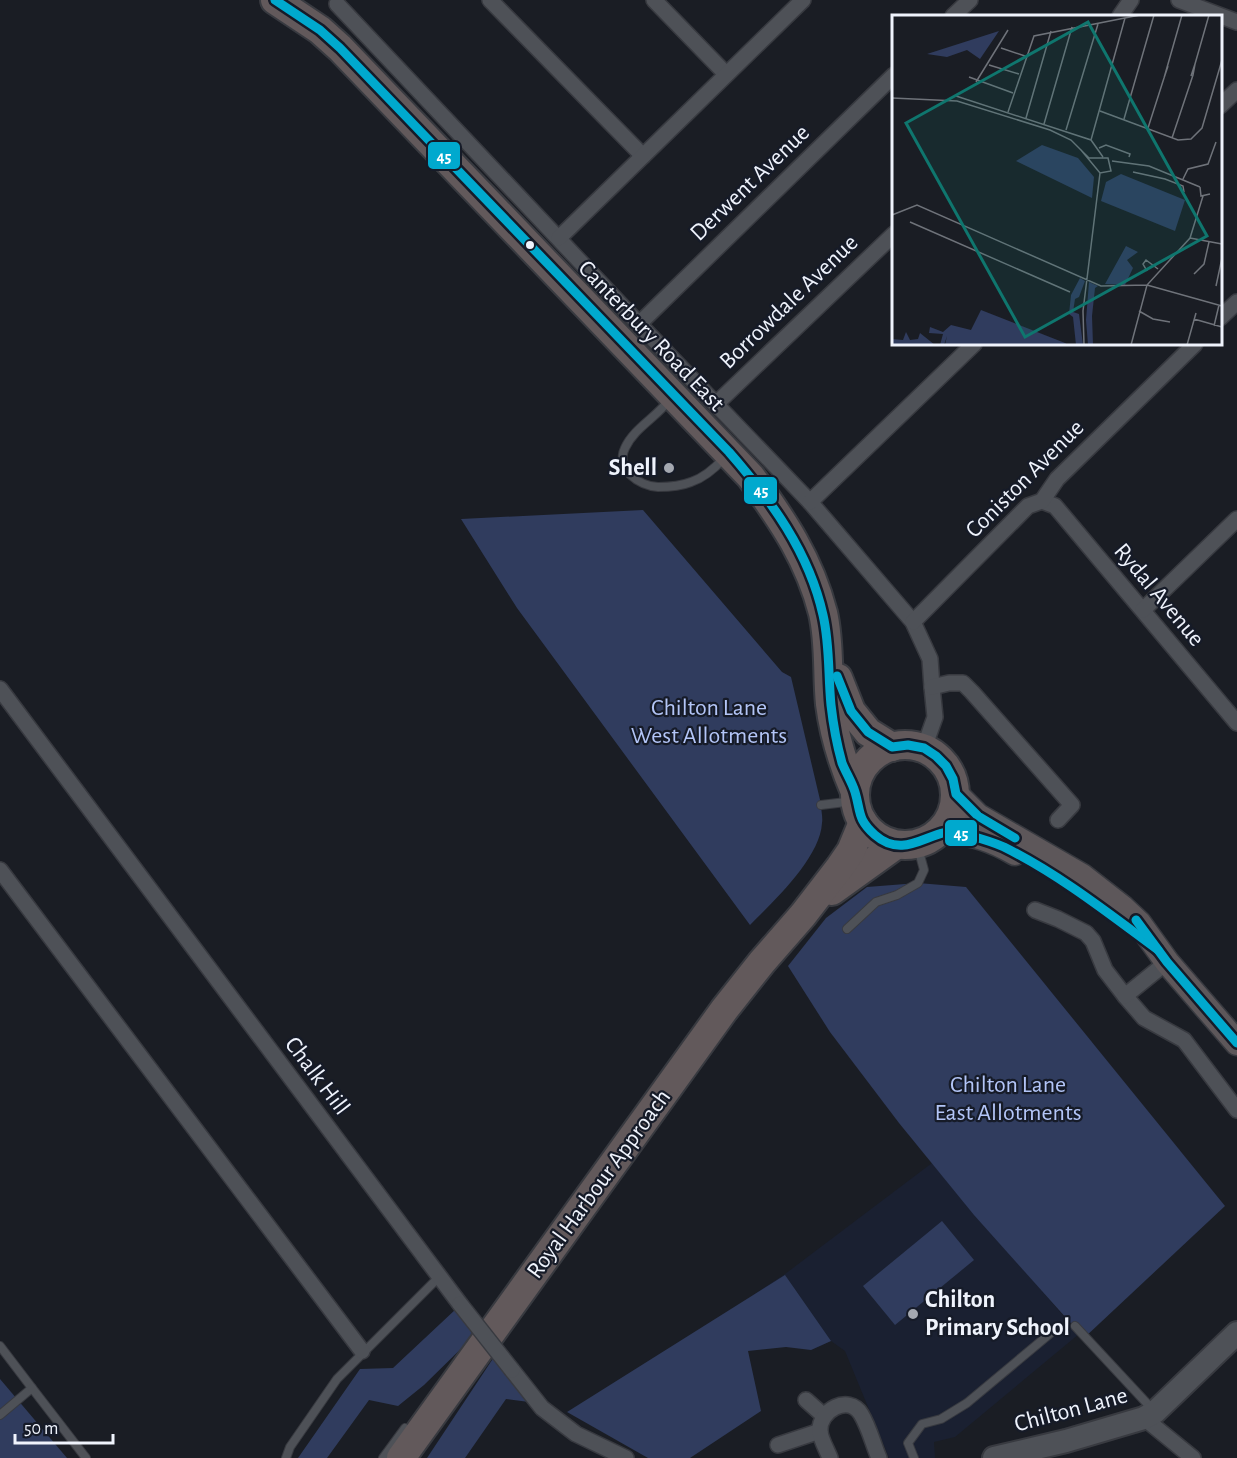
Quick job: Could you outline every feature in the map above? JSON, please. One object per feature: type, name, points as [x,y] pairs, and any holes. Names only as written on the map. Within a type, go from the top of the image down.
[{"type":"highway","name":"Canterbury Road East","points":[[275,0],[314,26],[340,48],[729,452],[786,524],[804,560],[823,614],[828,647],[831,706],[842,762],[858,805]]},
{"type":"highway","name":"Canterbury Road East","points":[[828,647],[851,711],[868,732],[892,747]]},
{"type":"highway","points":[[908,745],[924,748],[946,766],[953,779],[956,794],[954,809],[948,822],[917,841],[877,837],[858,805],[857,780],[866,764],[880,752],[892,747],[908,745]]},
{"type":"highway","name":"Royal Harbour Approach","points":[[401,1458],[724,1010],[803,915],[851,850],[858,805]]},
{"type":"highway","name":"Royal Harbour Approach","points":[[803,915],[859,871],[917,841]]},
{"type":"main road","points":[[956,794],[978,816],[1082,876],[1123,908],[1139,923],[1162,956],[1237,1043]]},
{"type":"main road","points":[[917,841],[955,831],[1002,846],[1072,886],[1162,956]]},
{"type":"street","points":[[490,0],[642,156]]},
{"type":"street","points":[[654,0],[726,74]]},
{"type":"street","points":[[559,238],[803,0]]},
{"type":"street","points":[[954,15],[970,0]]},
{"type":"street","points":[[1121,15],[1131,0]]},
{"type":"street","points":[[1179,0],[1219,15]]},
{"type":"street","name":"Canterbury Road East","points":[[338,4],[810,502],[913,622],[930,660],[935,717],[924,748]]},
{"type":"street","points":[[1222,16],[1237,22]]},
{"type":"street","name":"Derwent Avenue","points":[[639,324],[892,77]]},
{"type":"street","points":[[1222,105],[1237,90]]},
{"type":"street","name":"Borrowdale Avenue","points":[[716,404],[892,236]]},
{"type":"street","points":[[1222,317],[1237,302]]},
{"type":"street","points":[[810,502],[973,345]]},
{"type":"street","name":"Coniston Avenue","points":[[913,622],[1028,506],[1042,501],[1057,479],[1194,345]]},
{"type":"street","name":"Rydal Avenue","points":[[1042,501],[1055,506],[1237,723]]},
{"type":"street","points":[[1143,610],[1237,519]]},
{"type":"street","points":[[932,687],[963,683],[972,692],[1072,805],[1058,820]]},
{"type":"street","name":"Chalk Hill","points":[[0,689],[439,1277],[542,1408],[576,1434],[626,1458]]},
{"type":"street","points":[[0,870],[362,1351]]},
{"type":"street","points":[[1035,910],[1086,933],[1093,941],[1106,970],[1125,996],[1144,1018],[1184,1040],[1237,1110]]},
{"type":"street","points":[[1125,996],[1162,956]]},
{"type":"street","name":"Chilton Lane","points":[[994,1458],[1066,1441],[1149,1415],[1237,1333]]},
{"type":"street","points":[[806,1400],[824,1416]]},
{"type":"street","points":[[830,1458],[820,1431],[824,1416],[831,1409],[841,1405],[853,1406],[861,1413],[879,1458]]},
{"type":"street","points":[[1149,1415],[1193,1458]]},
{"type":"street","points":[[778,1445],[820,1431]]},
{"type":"lane","points":[[673,394],[662,410],[632,438],[624,449],[622,463],[627,473],[656,487],[669,487],[692,482],[716,467],[729,452]]},
{"type":"lane","points":[[821,804],[858,805]]},
{"type":"lane","points":[[847,929],[876,902],[897,895],[918,884],[924,870],[917,841]]},
{"type":"lane","points":[[286,1458],[290,1448],[337,1378],[439,1277]]},
{"type":"lane","points":[[1075,1326],[1149,1415]]},
{"type":"lane","points":[[914,1458],[908,1443],[918,1427],[941,1419],[967,1403],[1052,1332]]},
{"type":"lane","points":[[0,1347],[86,1458]]},
{"type":"lane","points":[[453,1368],[480,1348]]},
{"type":"lane","points":[[0,1415],[32,1388]]},
{"type":"lane","points":[[383,1458],[412,1418]]},
{"type":"shaded area","name":"Chilton Primary School","points":[[932,1163],[1079,1334],[955,1437],[934,1442],[935,1458],[889,1458],[845,1351],[831,1341],[811,1350],[753,1295],[785,1274]]},
{"type":"green space","name":"Chilton Lane West Allotments","points":[[643,510],[782,672],[791,677],[821,804],[822,823],[819,836],[805,864],[750,925],[517,608],[461,519]]},
{"type":"green space","name":"Chilton Lane East Allotments","points":[[918,883],[966,887],[1225,1206],[1084,1338],[974,1215],[899,1123],[830,1032],[788,966],[826,918],[867,887]]},
{"type":"green space","points":[[942,1221],[974,1260],[895,1325],[863,1286]]},
{"type":"green space","points":[[785,1275],[831,1341],[811,1350],[786,1347],[748,1351],[761,1411],[690,1458],[648,1458],[567,1412]]},
{"type":"green space","points":[[456,1309],[474,1336],[424,1385],[398,1406],[369,1400],[327,1458],[298,1458],[360,1369],[393,1368]]},
{"type":"green space","points":[[494,1357],[529,1402],[506,1399],[465,1458],[427,1458]]},
{"type":"green space","points":[[0,1379],[67,1458],[0,1458]]},
{"type":"transit line","name":"45","points":[[275,0],[320,30],[340,48],[729,452],[774,508],[798,548],[817,592],[825,626],[831,705],[838,749],[855,792],[860,815],[869,829],[887,843],[898,845],[951,832],[999,845],[1064,882],[1158,950]]},
{"type":"transit line","name":"45","points":[[837,676],[851,711],[868,732],[892,747],[908,745],[924,748],[936,756],[946,766],[953,779],[956,794],[978,816],[1015,838]]},
{"type":"transit line","name":"45","points":[[1136,920],[1167,962],[1237,1043]]},
{"type":"place","name":"Shell","points":[[669,468]]},
{"type":"place","name":"Chilton Primary School","points":[[913,1314]]}]
